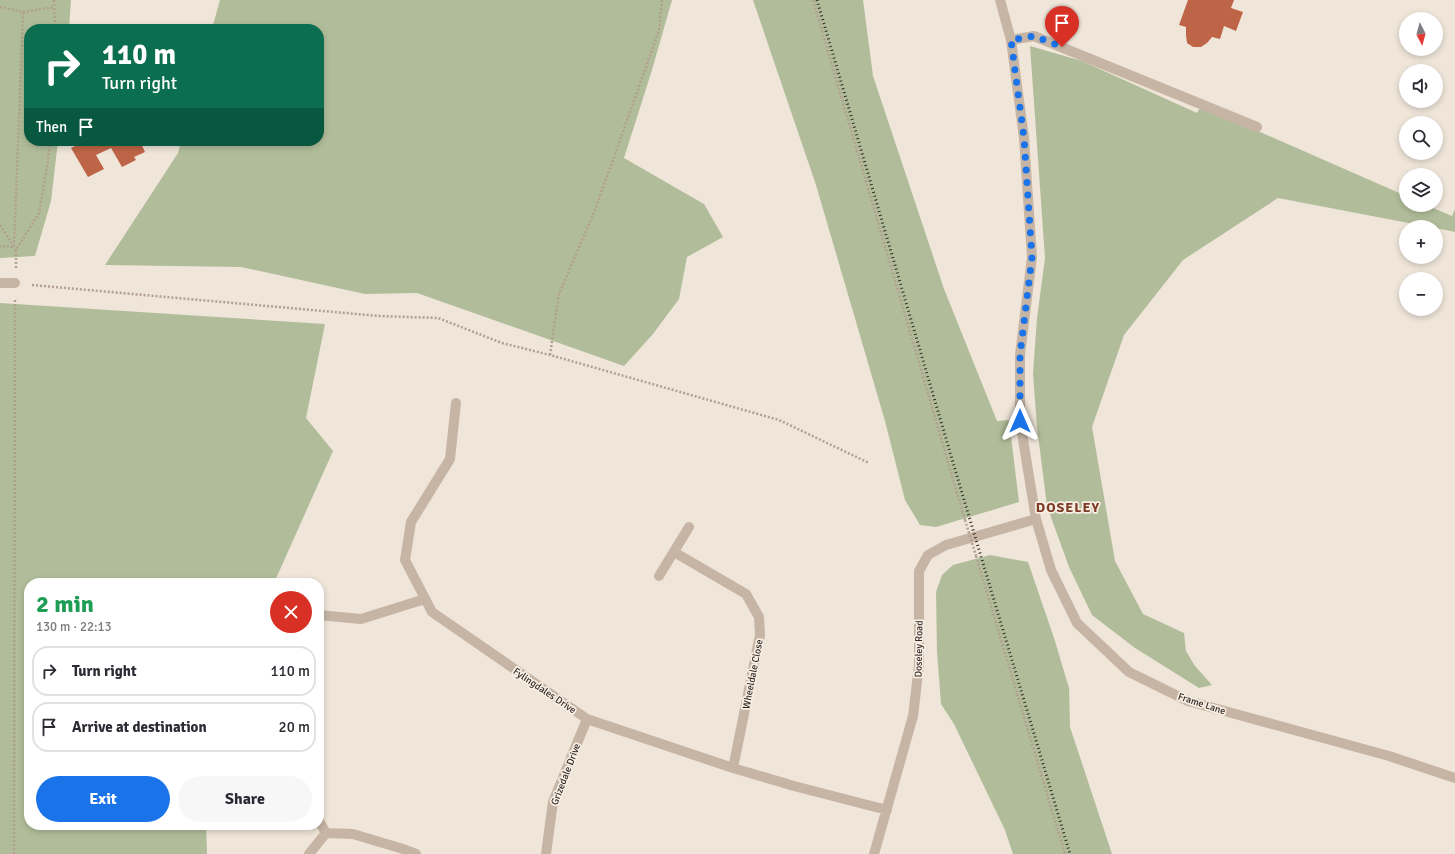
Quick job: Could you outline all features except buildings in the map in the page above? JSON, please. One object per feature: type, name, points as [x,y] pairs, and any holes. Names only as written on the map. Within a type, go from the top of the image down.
[{"type":"street","name":"Frame Lane","points":[[1000,0],[1011,40],[1024,138],[1032,257],[1020,355],[1020,421],[1036,519],[1051,570],[1077,623],[1129,672],[1188,701],[1389,756],[1455,778]]},
{"type":"street","points":[[1011,40],[1034,36],[1257,127]]},
{"type":"street","points":[[0,283],[16,283]]},
{"type":"street","name":"Fylingdales Drive","points":[[456,403],[450,459],[411,522],[405,560],[432,612],[587,719],[733,768],[794,786],[887,810]]},
{"type":"street","name":"Doseley Road","points":[[874,854],[913,716],[919,664],[919,571],[928,555],[946,545],[1036,519]]},
{"type":"street","points":[[659,576],[689,527]]},
{"type":"street","name":"Wheeldale Close","points":[[674,552],[746,594],[759,617],[760,635],[733,768]]},
{"type":"street","points":[[324,615],[361,619],[425,599]]},
{"type":"street","name":"Grizedale Drive","points":[[546,854],[553,802],[587,719]]},
{"type":"street","points":[[309,854],[326,833]]},
{"type":"street","points":[[326,833],[353,834],[416,854]]},
{"type":"path","points":[[54,0],[55,24]]},
{"type":"path","points":[[550,355],[559,294],[595,210],[650,56],[659,30],[662,0]]},
{"type":"path","points":[[813,0],[965,520],[1065,854]]},
{"type":"path","points":[[0,7],[23,12],[54,7]]},
{"type":"path","points":[[14,854],[15,248],[23,12]]},
{"type":"path","points":[[15,248],[39,213],[50,146]]},
{"type":"path","points":[[0,225],[15,248]]},
{"type":"path","points":[[0,246],[15,248]]},
{"type":"path","points":[[16,283],[378,316],[438,318],[502,344],[550,355],[779,420],[869,463]]},
{"type":"green space","points":[[0,0],[71,0],[69,24],[24,24],[24,146],[57,146],[51,201],[35,256],[0,258]]},
{"type":"green space","points":[[220,0],[672,0],[652,70],[624,158],[704,204],[723,237],[687,257],[679,299],[653,334],[624,366],[417,293],[365,294],[241,267],[105,265],[178,153],[180,146],[324,146],[324,24],[213,24]]},
{"type":"green space","points":[[753,0],[863,0],[873,76],[944,289],[997,421],[1009,420],[1019,502],[936,527],[920,525],[905,500],[885,421],[816,185]]},
{"type":"green space","points":[[1030,46],[1082,61],[1197,113],[1201,106],[1399,193],[1399,212],[1443,212],[1452,216],[1455,209],[1455,232],[1443,229],[1443,220],[1399,221],[1278,198],[1183,260],[1124,335],[1092,427],[1115,561],[1143,614],[1184,633],[1186,651],[1195,666],[1212,685],[1199,688],[1135,648],[1092,615],[1069,567],[1047,506],[1037,427],[1033,374],[1037,318],[1045,258]]},
{"type":"green space","points":[[0,303],[325,324],[306,418],[333,451],[276,578],[24,578],[24,830],[206,830],[207,854],[0,854]]},
{"type":"green space","points":[[990,555],[1028,562],[1054,638],[1069,688],[1070,727],[1112,854],[1013,854],[1005,830],[954,724],[941,704],[937,651],[936,592],[942,575],[953,565]]},
{"type":"railway","points":[[817,0],[1070,854]]},
{"type":"district","name":"DOSELEY","points":[[1068,507]]},
{"type":"route","points":[[1020,421],[1020,355],[1032,257],[1024,138],[1011,40],[1034,36],[1062,47]]}]
